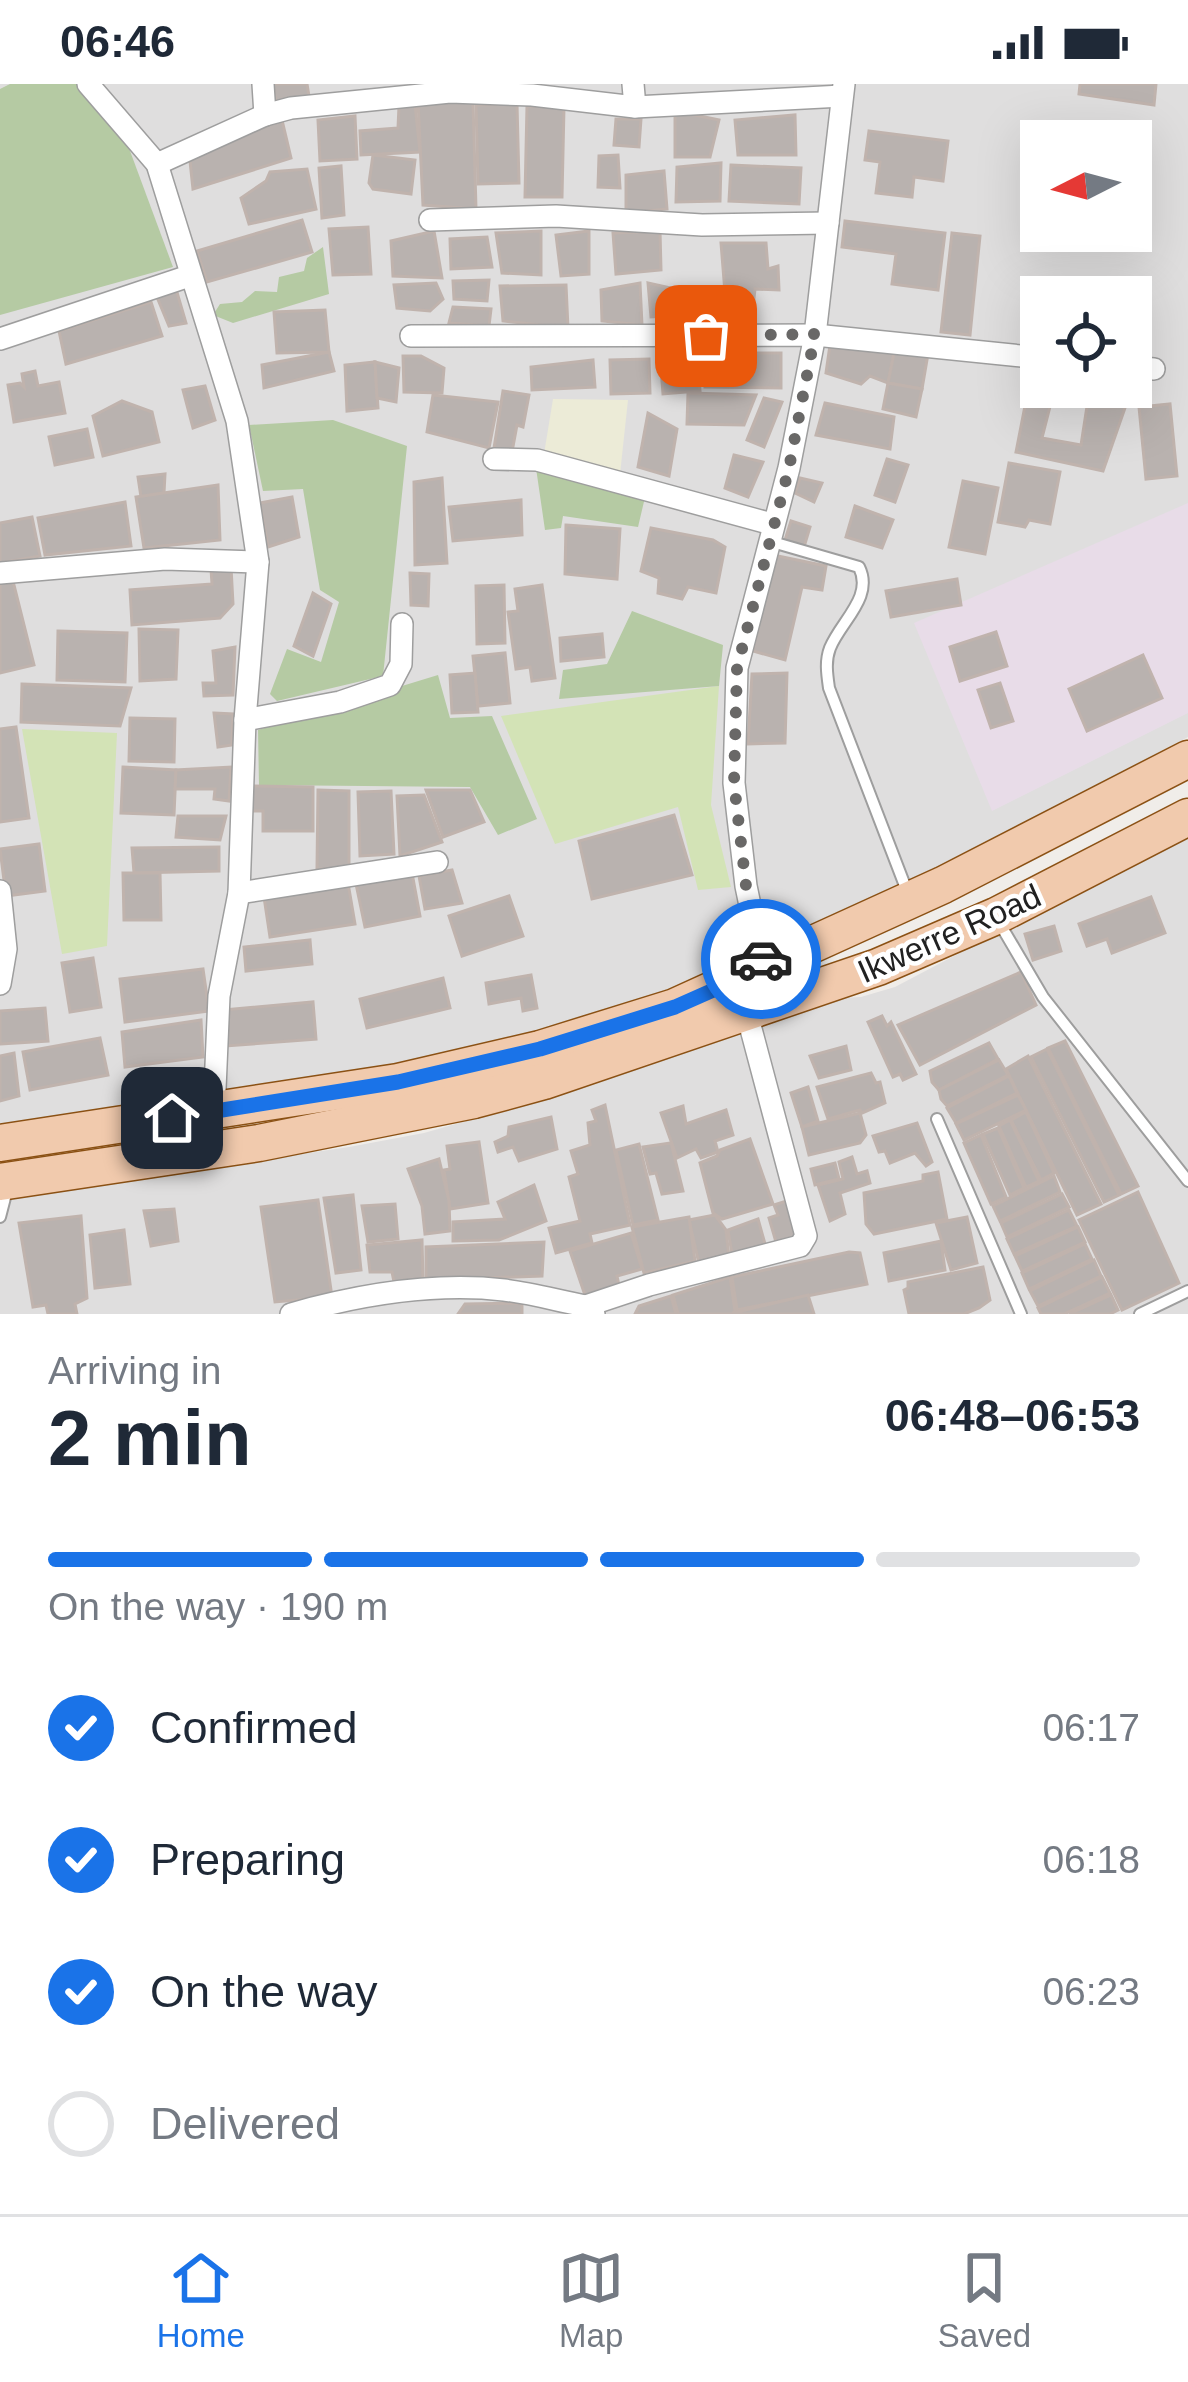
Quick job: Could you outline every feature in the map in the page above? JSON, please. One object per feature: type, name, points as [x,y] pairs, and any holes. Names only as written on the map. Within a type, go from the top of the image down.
[{"type":"main road","points":[[0,1143],[398,1082],[540,1049],[675,1007],[910,900],[1188,759]]},
{"type":"main road","name":"Ikwerre Road","points":[[4,1181],[259,1143],[474,1100],[544,1081],[878,967],[996,916],[1188,818]]},
{"type":"main road","points":[[1044,833],[1076,877]]},
{"type":"street","points":[[88,84],[157,164],[237,421],[258,562],[245,720],[239,892],[219,996],[214,1112]]},
{"type":"street","points":[[263,84],[265,115]]},
{"type":"street","points":[[157,164],[265,115],[450,88],[532,95],[843,90],[815,334],[789,468],[737,668],[734,783],[746,886],[763,968]]},
{"type":"street","points":[[430,220],[556,216],[702,224],[828,224]]},
{"type":"street","points":[[0,339],[190,276]]},
{"type":"street","points":[[410,336],[815,334],[1020,356]]},
{"type":"street","points":[[494,459],[537,460],[770,532]]},
{"type":"street","points":[[0,573],[165,559],[258,562]]},
{"type":"street","points":[[245,720],[340,702],[390,685],[401,664],[402,623]]},
{"type":"street","points":[[239,892],[437,862]]},
{"type":"street","points":[[0,891],[6,949],[0,984]]},
{"type":"street","points":[[291,1314],[342,1300],[431,1289],[502,1290],[590,1310],[650,1285],[800,1246],[806,1236],[746,1014]]},
{"type":"street","points":[[431,1289],[433,1314]]},
{"type":"lane","points":[[770,532],[859,567],[864,578],[862,595],[830,649],[826,669],[910,900]]},
{"type":"lane","points":[[996,916],[1043,997],[1188,1181]]},
{"type":"lane","points":[[937,1119],[1021,1314]]},
{"type":"lane","points":[[0,1217],[4,1181]]},
{"type":"lane","points":[[1140,1314],[1188,1291]]},
{"type":"shaded area","points":[[0,84],[1188,84],[1188,737],[962,856],[726,969],[568,1024],[438,1060],[0,1131]]},
{"type":"shaded area","points":[[1188,503],[1188,713],[992,811],[914,623]]},
{"type":"shaded area","points":[[1188,833],[1188,1314],[0,1314],[0,1198],[424,1133],[596,1084],[817,999],[861,997],[895,987]]},
{"type":"green space","points":[[10,84],[81,84],[123,132],[173,267],[0,315],[0,89]]},
{"type":"green space","points":[[323,247],[329,294],[233,323],[213,315],[220,304],[242,302],[255,291],[277,292],[279,277],[304,271],[307,258]]},
{"type":"green space","points":[[553,399],[628,400],[620,474],[544,454]]},
{"type":"green space","points":[[333,420],[407,446],[383,676],[277,701],[270,694],[287,649],[321,662],[339,602],[320,590],[303,489],[263,491],[249,425]]},
{"type":"green space","points":[[536,468],[646,493],[638,527],[563,516],[561,528],[545,530]]},
{"type":"green space","points":[[632,611],[723,645],[719,686],[559,699],[563,670],[607,664]]},
{"type":"green space","points":[[438,675],[450,718],[492,716],[537,819],[498,835],[470,787],[259,785],[258,730]]},
{"type":"green space","points":[[719,686],[711,805],[731,887],[698,890],[678,807],[555,844],[501,716]]},
{"type":"green space","points":[[22,729],[117,733],[107,946],[62,954]]},
{"type":"building","points":[[273,84],[307,84],[309,96],[276,103]]},
{"type":"building","points":[[1080,84],[1156,84],[1154,105],[1079,94]]},
{"type":"building","points":[[418,101],[473,102],[476,209],[423,205]]},
{"type":"building","points":[[415,104],[420,152],[361,155],[360,131],[398,128],[399,106]]},
{"type":"building","points":[[517,104],[519,183],[478,184],[476,105]]},
{"type":"building","points":[[527,106],[564,107],[562,197],[525,197]]},
{"type":"building","points":[[675,111],[719,120],[710,157],[675,157]]},
{"type":"building","points":[[795,115],[796,155],[738,155],[735,120]]},
{"type":"building","points":[[355,116],[357,159],[320,161],[318,120]]},
{"type":"building","points":[[616,119],[641,119],[639,147],[614,145]]},
{"type":"building","points":[[282,120],[291,158],[193,189],[189,152]]},
{"type":"building","points":[[869,131],[948,141],[943,181],[914,177],[912,197],[876,193],[880,162],[865,160]]},
{"type":"building","points":[[373,155],[415,160],[411,194],[373,189],[369,183]]},
{"type":"building","points":[[618,155],[620,188],[598,187],[599,156]]},
{"type":"building","points":[[721,163],[720,201],[676,202],[677,167]]},
{"type":"building","points":[[731,165],[801,168],[799,204],[729,201]]},
{"type":"building","points":[[341,166],[344,215],[322,218],[319,168]]},
{"type":"building","points":[[307,169],[316,209],[249,224],[241,198],[266,181],[270,172]]},
{"type":"building","points":[[664,171],[667,209],[626,213],[626,175]]},
{"type":"building","points":[[302,220],[312,252],[207,282],[197,251]]},
{"type":"building","points":[[845,221],[945,233],[938,290],[892,284],[896,254],[842,247]]},
{"type":"building","points":[[368,227],[371,274],[333,275],[329,229]]},
{"type":"building","points":[[434,231],[442,278],[393,276],[391,241]]},
{"type":"building","points":[[541,231],[541,275],[502,273],[496,233]]},
{"type":"building","points":[[589,231],[589,274],[561,276],[556,235]]},
{"type":"building","points":[[660,231],[661,270],[616,274],[613,233]]},
{"type":"building","points":[[952,233],[980,236],[970,335],[941,332]]},
{"type":"building","points":[[487,237],[492,267],[451,269],[450,239]]},
{"type":"building","points":[[721,243],[766,243],[768,269],[778,266],[779,290],[755,289],[753,307],[726,305]]},
{"type":"building","points":[[489,280],[487,301],[454,299],[453,281]]},
{"type":"building","points":[[436,283],[443,299],[430,311],[397,308],[394,285]]},
{"type":"building","points":[[640,283],[642,325],[602,321],[601,290]]},
{"type":"building","points":[[648,283],[675,289],[677,315],[651,317]]},
{"type":"building","points":[[566,285],[568,328],[503,321],[500,286]]},
{"type":"building","points":[[176,289],[186,323],[169,326],[157,297]]},
{"type":"building","points":[[151,302],[162,336],[66,364],[59,331]]},
{"type":"building","points":[[453,307],[491,309],[489,326],[449,323]]},
{"type":"building","points":[[325,310],[329,352],[277,353],[274,312]]},
{"type":"building","points":[[831,338],[895,348],[888,383],[870,376],[861,384],[826,373]]},
{"type":"building","points":[[895,348],[928,354],[922,389],[888,383]]},
{"type":"building","points":[[697,351],[700,391],[663,394],[660,355]]},
{"type":"building","points":[[329,352],[334,371],[264,388],[262,365]]},
{"type":"building","points":[[706,353],[781,353],[781,388],[705,387]]},
{"type":"building","points":[[403,356],[421,356],[444,368],[442,393],[404,392]]},
{"type":"building","points":[[649,359],[650,393],[611,394],[610,360]]},
{"type":"building","points":[[593,360],[595,387],[532,390],[531,367]]},
{"type":"building","points":[[375,362],[378,408],[347,411],[345,365]]},
{"type":"building","points":[[375,362],[399,368],[396,402],[377,398]]},
{"type":"building","points":[[35,371],[38,386],[59,382],[65,413],[14,422],[8,385],[24,387],[22,374]]},
{"type":"building","points":[[888,383],[922,389],[916,417],[883,409]]},
{"type":"building","points":[[205,386],[215,420],[193,428],[183,390]]},
{"type":"building","points":[[503,391],[529,395],[512,452],[494,448]]},
{"type":"building","points":[[688,393],[756,395],[744,425],[687,424]]},
{"type":"building","points":[[433,395],[498,402],[489,448],[427,432]]},
{"type":"building","points":[[764,398],[782,402],[764,447],[747,440]]},
{"type":"building","points":[[122,401],[152,412],[159,442],[103,456],[93,416]]},
{"type":"building","points":[[825,403],[894,417],[890,449],[816,435]]},
{"type":"building","points":[[1170,404],[1177,476],[1146,479],[1139,408]]},
{"type":"building","points":[[1025,408],[1050,408],[1042,438],[1081,445],[1087,408],[1125,408],[1103,471],[1016,452]]},
{"type":"building","points":[[648,413],[677,429],[669,476],[638,467]]},
{"type":"building","points":[[87,429],[93,457],[55,465],[49,437]]},
{"type":"building","points":[[734,455],[763,462],[748,497],[725,488]]},
{"type":"building","points":[[887,459],[908,465],[895,502],[875,495]]},
{"type":"building","points":[[1009,463],[1060,472],[1050,524],[1029,520],[1025,527],[998,522]]},
{"type":"building","points":[[165,474],[164,493],[141,497],[138,477]]},
{"type":"building","points":[[442,478],[447,563],[415,565],[414,482]]},
{"type":"building","points":[[800,478],[822,483],[814,502],[795,493]]},
{"type":"building","points":[[963,481],[998,488],[985,554],[949,547]]},
{"type":"building","points":[[218,485],[220,540],[144,548],[136,497]]},
{"type":"building","points":[[292,497],[299,537],[268,547],[260,503]]},
{"type":"building","points":[[521,500],[522,535],[453,541],[449,507]]},
{"type":"building","points":[[125,502],[131,546],[45,555],[38,518]]},
{"type":"building","points":[[855,506],[893,520],[882,548],[846,537]]},
{"type":"building","points":[[32,517],[40,556],[0,563],[0,523]]},
{"type":"building","points":[[791,521],[810,527],[804,547],[785,540]]},
{"type":"building","points":[[566,525],[620,529],[617,579],[565,574]]},
{"type":"building","points":[[651,528],[713,540],[725,547],[716,593],[688,587],[682,599],[658,593],[659,578],[641,571]]},
{"type":"building","points":[[773,555],[826,566],[822,590],[802,587],[785,660],[753,651]]},
{"type":"building","points":[[231,567],[233,604],[220,618],[132,625],[130,590],[212,584],[211,569]]},
{"type":"building","points":[[410,573],[429,574],[428,606],[411,605]]},
{"type":"building","points":[[957,579],[961,605],[891,617],[886,591]]},
{"type":"building","points":[[13,581],[34,665],[0,673],[0,582]]},
{"type":"building","points":[[504,585],[505,643],[477,644],[476,586]]},
{"type":"building","points":[[542,585],[555,678],[532,681],[530,667],[516,669],[508,612],[518,611],[515,589]]},
{"type":"building","points":[[313,593],[331,604],[313,656],[294,646]]},
{"type":"building","points":[[139,629],[178,630],[176,679],[140,681]]},
{"type":"building","points":[[58,631],[127,633],[125,682],[57,680]]},
{"type":"building","points":[[996,632],[1007,666],[960,681],[950,647]]},
{"type":"building","points":[[602,634],[604,657],[561,661],[560,638]]},
{"type":"building","points":[[235,647],[233,695],[204,696],[203,683],[216,683],[213,651]]},
{"type":"building","points":[[505,653],[510,703],[478,706],[473,656]]},
{"type":"building","points":[[1143,655],[1162,698],[1087,731],[1069,689]]},
{"type":"building","points":[[475,673],[478,712],[452,713],[450,675]]},
{"type":"building","points":[[787,673],[785,743],[748,744],[752,674]]},
{"type":"building","points":[[1000,683],[1013,721],[991,728],[978,690]]},
{"type":"building","points":[[22,684],[131,688],[120,726],[21,722]]},
{"type":"building","points":[[214,713],[233,714],[232,745],[218,747]]},
{"type":"building","points":[[130,718],[175,719],[174,762],[129,761]]},
{"type":"building","points":[[16,727],[29,818],[0,822],[0,729]]},
{"type":"building","points":[[123,767],[176,770],[174,815],[121,813]]},
{"type":"building","points":[[231,767],[229,801],[214,799],[215,789],[175,789],[176,770]]},
{"type":"building","points":[[248,786],[313,787],[313,831],[263,831],[263,811],[248,811]]},
{"type":"building","points":[[318,790],[349,791],[349,869],[317,869]]},
{"type":"building","points":[[426,790],[470,790],[484,822],[443,837]]},
{"type":"building","points":[[391,791],[394,854],[360,856],[358,792]]},
{"type":"building","points":[[424,795],[442,842],[400,856],[397,796]]},
{"type":"building","points":[[674,815],[692,875],[592,899],[579,841]]},
{"type":"building","points":[[178,816],[226,816],[220,840],[176,837]]},
{"type":"building","points":[[39,844],[45,891],[6,896],[0,849]]},
{"type":"building","points":[[219,847],[219,871],[134,873],[132,848]]},
{"type":"building","points":[[452,870],[462,903],[425,909],[419,876]]},
{"type":"building","points":[[123,873],[160,873],[161,920],[124,920]]},
{"type":"building","points":[[412,873],[420,916],[365,927],[356,884]]},
{"type":"building","points":[[348,883],[355,924],[270,937],[264,897]]},
{"type":"building","points":[[509,896],[523,936],[462,956],[449,916]]},
{"type":"building","points":[[1151,897],[1165,933],[1112,953],[1107,939],[1087,946],[1079,924]]},
{"type":"building","points":[[1054,926],[1061,951],[1033,960],[1025,934]]},
{"type":"building","points":[[310,940],[312,964],[246,971],[244,947]]},
{"type":"building","points":[[93,958],[101,1007],[70,1012],[62,963]]},
{"type":"building","points":[[203,969],[209,1011],[125,1022],[120,979]]},
{"type":"building","points":[[1021,972],[1036,1005],[920,1065],[898,1025]]},
{"type":"building","points":[[531,975],[537,1008],[523,1011],[521,998],[489,1004],[486,983]]},
{"type":"building","points":[[443,978],[450,1008],[367,1028],[360,999]]},
{"type":"building","points":[[313,1002],[316,1039],[226,1046],[222,1010]]},
{"type":"building","points":[[45,1008],[48,1041],[0,1044],[0,1011]]},
{"type":"building","points":[[882,1016],[887,1026],[891,1022],[916,1074],[903,1080],[900,1074],[893,1077],[868,1022]]},
{"type":"building","points":[[201,1020],[203,1057],[125,1067],[122,1032]]},
{"type":"building","points":[[100,1038],[108,1075],[30,1090],[23,1052]]},
{"type":"building","points":[[1065,1041],[1138,1186],[1121,1194],[1048,1048]]},
{"type":"building","points":[[989,1043],[998,1059],[939,1090],[932,1082],[930,1071]]},
{"type":"building","points":[[846,1046],[851,1070],[819,1078],[810,1056]]},
{"type":"building","points":[[1047,1049],[1119,1195],[1104,1202],[1031,1057]]},
{"type":"building","points":[[14,1053],[19,1096],[0,1101],[0,1056]]},
{"type":"building","points":[[1028,1056],[1101,1204],[1077,1215],[1006,1069]]},
{"type":"building","points":[[999,1060],[1008,1075],[947,1106],[941,1099],[939,1090]]},
{"type":"building","points":[[871,1073],[880,1082],[885,1103],[828,1119],[817,1087]]},
{"type":"building","points":[[1009,1076],[1017,1093],[956,1123],[947,1108]]},
{"type":"building","points":[[808,1087],[818,1121],[802,1127],[791,1093]]},
{"type":"building","points":[[1018,1095],[1026,1110],[964,1140],[956,1124]]},
{"type":"building","points":[[605,1105],[630,1225],[590,1234],[592,1243],[556,1253],[549,1228],[580,1221],[569,1177],[578,1174],[571,1151],[590,1145],[588,1123],[596,1121],[592,1110]]},
{"type":"building","points":[[683,1106],[686,1124],[726,1110],[733,1135],[715,1141],[718,1152],[701,1158],[696,1149],[677,1158],[661,1113]]},
{"type":"building","points":[[1026,1112],[1054,1173],[1041,1180],[1011,1120]]},
{"type":"building","points":[[860,1113],[866,1135],[860,1143],[809,1155],[802,1127]]},
{"type":"building","points":[[551,1117],[557,1149],[519,1161],[513,1147],[498,1152],[495,1142],[508,1136],[509,1127]]},
{"type":"building","points":[[1010,1120],[1039,1181],[1026,1187],[999,1126]]},
{"type":"building","points":[[917,1123],[932,1162],[926,1166],[915,1153],[890,1163],[873,1136]]},
{"type":"building","points":[[998,1128],[1024,1188],[1010,1195],[983,1134]]},
{"type":"building","points":[[981,1135],[1006,1197],[991,1204],[964,1143]]},
{"type":"building","points":[[750,1139],[773,1204],[722,1219],[713,1213],[700,1163]]},
{"type":"building","points":[[479,1142],[488,1203],[450,1209],[444,1170],[450,1169],[447,1146]]},
{"type":"building","points":[[671,1143],[683,1191],[662,1194],[656,1173],[650,1174],[643,1147]]},
{"type":"building","points":[[639,1144],[658,1220],[633,1225],[616,1150]]},
{"type":"building","points":[[852,1157],[857,1174],[867,1171],[870,1183],[840,1193],[845,1214],[830,1221],[818,1185],[843,1179],[839,1162]]},
{"type":"building","points":[[439,1159],[450,1231],[425,1234],[422,1206],[408,1169]]},
{"type":"building","points":[[835,1163],[839,1179],[815,1185],[811,1169]]},
{"type":"building","points":[[938,1172],[947,1219],[874,1234],[866,1224],[864,1193],[923,1181],[923,1175]]},
{"type":"building","points":[[1054,1176],[1060,1192],[1000,1221],[993,1206]]},
{"type":"building","points":[[534,1185],[546,1221],[499,1240],[453,1241],[453,1222],[505,1219],[498,1202]]},
{"type":"building","points":[[1138,1192],[1179,1283],[1122,1310],[1079,1220]]},
{"type":"building","points":[[1062,1194],[1069,1207],[1007,1237],[1001,1223]]},
{"type":"building","points":[[353,1195],[361,1270],[336,1273],[324,1198]]},
{"type":"building","points":[[796,1198],[799,1244],[778,1249],[769,1218],[778,1215],[774,1205]]},
{"type":"building","points":[[318,1200],[332,1297],[275,1302],[261,1207]]},
{"type":"building","points":[[395,1204],[398,1239],[368,1242],[362,1206]]},
{"type":"building","points":[[174,1209],[178,1241],[151,1246],[144,1211]]},
{"type":"building","points":[[1069,1210],[1077,1226],[1014,1254],[1007,1239]]},
{"type":"building","points":[[715,1215],[726,1230],[729,1257],[700,1268],[689,1220]]},
{"type":"building","points":[[81,1216],[87,1298],[75,1304],[77,1314],[48,1314],[46,1305],[33,1307],[19,1223]]},
{"type":"building","points":[[689,1217],[695,1261],[644,1273],[632,1227]]},
{"type":"building","points":[[967,1217],[977,1263],[951,1270],[936,1223]]},
{"type":"building","points":[[758,1219],[767,1251],[733,1260],[728,1230]]},
{"type":"building","points":[[1078,1227],[1085,1242],[1022,1271],[1015,1256]]},
{"type":"building","points":[[124,1230],[130,1284],[95,1288],[90,1235]]},
{"type":"building","points":[[631,1233],[642,1269],[617,1276],[620,1290],[587,1301],[570,1251]]},
{"type":"building","points":[[422,1240],[423,1280],[394,1282],[392,1272],[370,1272],[367,1245]]},
{"type":"building","points":[[941,1241],[945,1270],[889,1281],[884,1253]]},
{"type":"building","points":[[544,1242],[542,1276],[426,1280],[426,1247]]},
{"type":"building","points":[[1085,1244],[1092,1259],[1029,1289],[1022,1273]]},
{"type":"building","points":[[860,1253],[867,1284],[737,1310],[732,1277]]},
{"type":"building","points":[[1094,1260],[1101,1276],[1038,1306],[1030,1291]]},
{"type":"building","points":[[983,1267],[990,1300],[979,1308],[964,1314],[909,1314],[904,1290],[908,1282]]},
{"type":"building","points":[[730,1277],[732,1314],[678,1314],[673,1295]]},
{"type":"building","points":[[1102,1277],[1110,1293],[1064,1314],[1041,1314],[1038,1308]]},
{"type":"building","points":[[808,1295],[814,1314],[734,1314],[737,1312]]},
{"type":"building","points":[[1111,1295],[1118,1310],[1110,1314],[1069,1314]]},
{"type":"building","points":[[671,1296],[676,1314],[635,1314],[639,1306]]},
{"type":"building","points":[[522,1303],[522,1314],[458,1314],[465,1304]]},
{"type":"way so far","points":[[706,336],[815,334],[789,468],[737,668],[734,783],[746,886],[761,959]]},
{"type":"route","points":[[172,1118],[329,1095],[540,1049],[675,1007],[763,968],[761,959]]}]
